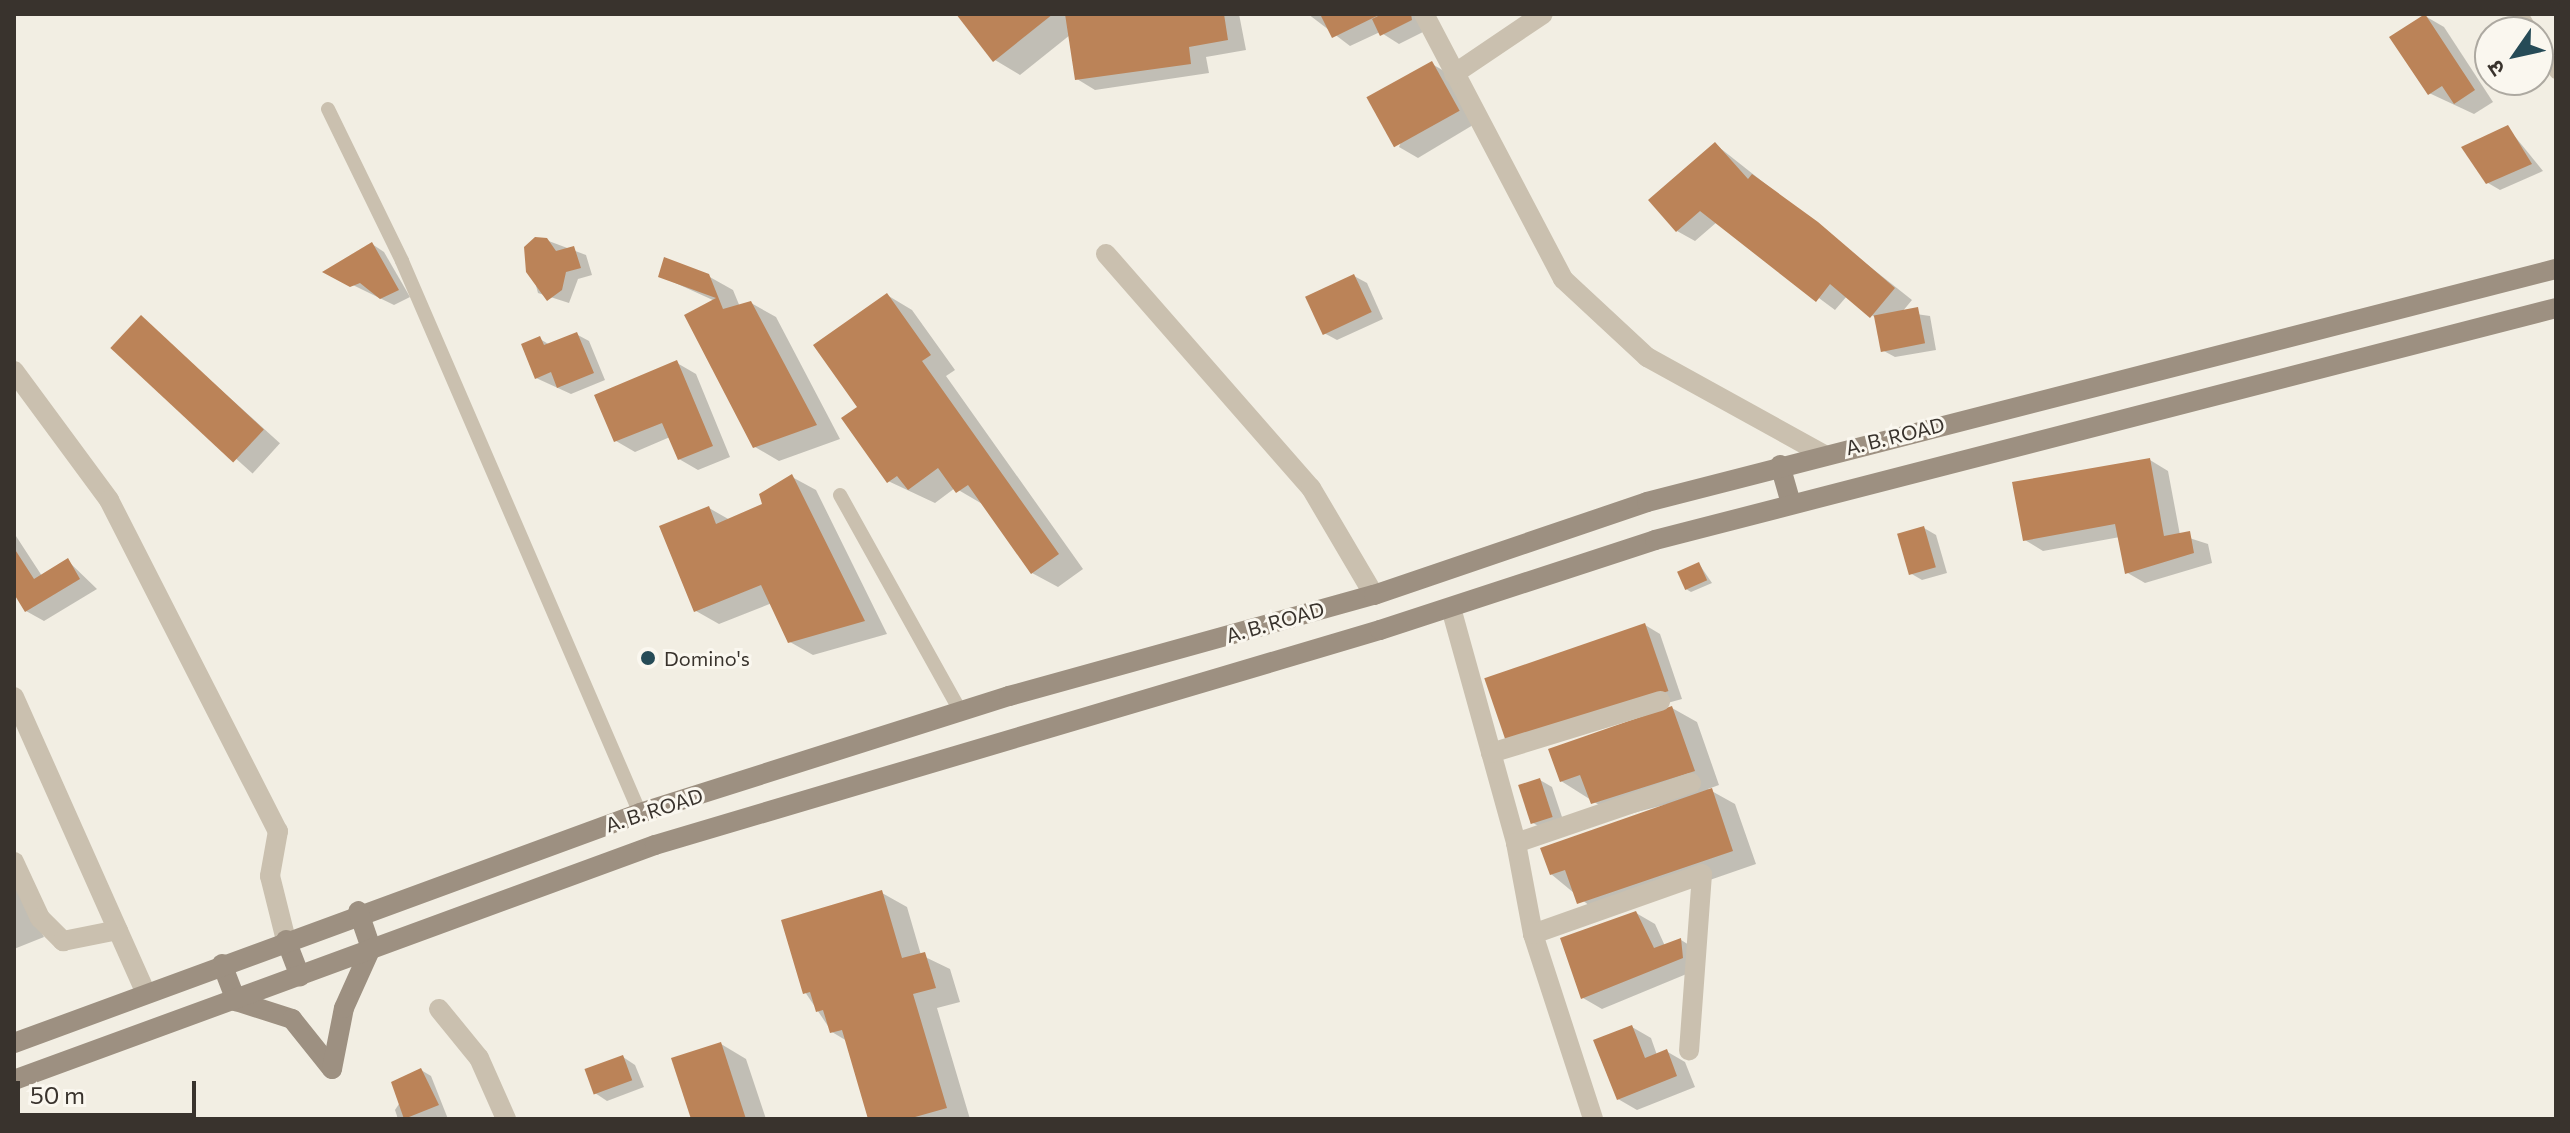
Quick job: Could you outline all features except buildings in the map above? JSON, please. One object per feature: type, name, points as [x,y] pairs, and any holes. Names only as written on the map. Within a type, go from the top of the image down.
[{"type":"main road","name":"A. B. ROAD","points":[[14,1043],[358,911],[640,813],[961,712],[1374,595],[1647,502],[1780,465],[2556,269]]},
{"type":"main road","name":"A. B. ROAD","points":[[14,1080],[655,845],[1451,608],[1655,540],[2556,308]]},
{"type":"main road","points":[[1780,465],[1791,503]]},
{"type":"main road","points":[[222,964],[236,1001],[292,1019],[332,1069],[344,1008],[371,948],[358,911]]},
{"type":"main road","points":[[286,940],[300,976]]},
{"type":"street","points":[[1424,14],[1563,279],[1647,357],[1823,454]]},
{"type":"street","points":[[1454,74],[1543,14]]},
{"type":"street","points":[[1106,254],[1311,488],[1374,595]]},
{"type":"street","points":[[14,371],[109,500],[278,831],[270,876],[286,940]]},
{"type":"street","points":[[1451,608],[1516,843],[1533,934],[1593,1119]]},
{"type":"street","points":[[14,697],[146,993]]},
{"type":"street","points":[[1491,753],[1660,701]]},
{"type":"street","points":[[1516,843],[1691,783]]},
{"type":"street","points":[[14,862],[40,918],[63,941],[118,930]]},
{"type":"street","points":[[1533,934],[1702,874],[1689,1051]]},
{"type":"street","points":[[439,1009],[479,1058],[506,1119]]},
{"type":"lane","points":[[328,109],[402,261],[640,813]]},
{"type":"lane","points":[[840,495],[961,712]]},
{"type":"place","name":"Domino's","points":[[648,658]]}]
